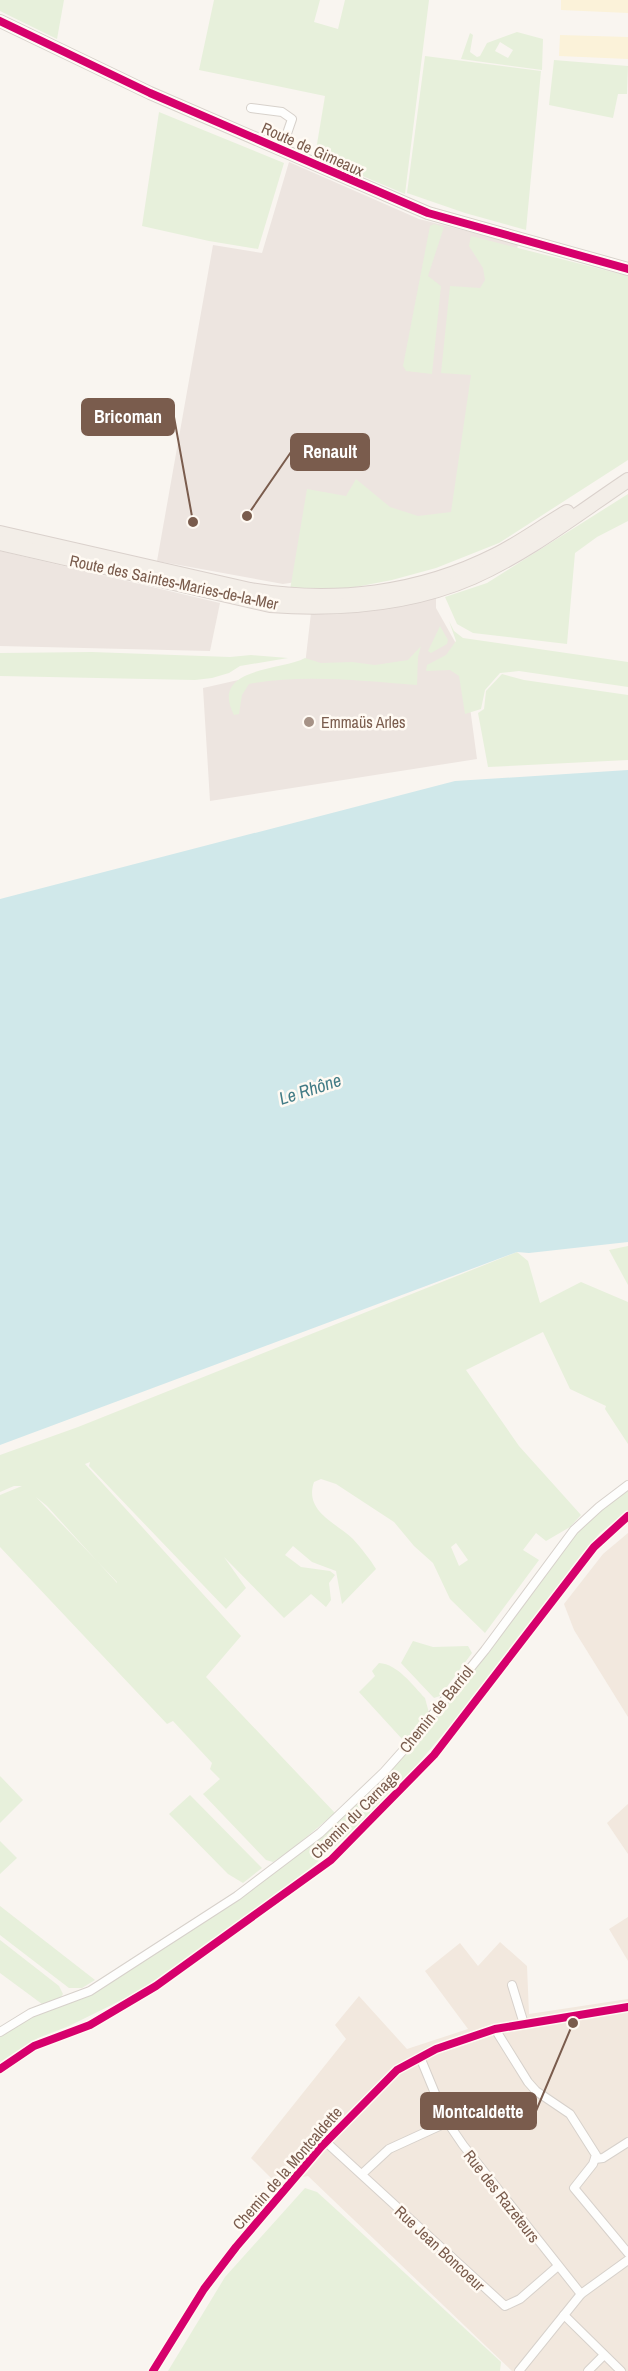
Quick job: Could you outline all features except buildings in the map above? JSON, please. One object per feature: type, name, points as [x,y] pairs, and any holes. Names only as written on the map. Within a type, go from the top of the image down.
[{"type":"main road","name":"Route des Saintes-Maries-de-la-Mer","points":[[0,543],[270,605],[316,608],[383,603],[433,591],[472,578],[546,536],[628,480]]},
{"type":"main road","name":"Route des Saintes-Maries-de-la-Mer","points":[[0,533],[250,590],[279,595],[339,597],[391,592],[438,578],[495,556],[576,507],[609,492]]},
{"type":"street","name":"Route de Gimeaux","points":[[0,21],[150,93],[428,213],[628,269]]},
{"type":"street","points":[[251,108],[282,112],[292,119],[281,151]]},
{"type":"street","name":"Chemin de Barriol","points":[[0,2032],[31,2013],[90,1991],[237,1896],[320,1833],[384,1772],[416,1736],[485,1650],[574,1530],[628,1485]]},
{"type":"street","name":"Chemin du Carnage","points":[[0,2069],[34,2046],[90,2025],[156,1986],[331,1860],[434,1755],[594,1547],[628,1516]]},
{"type":"street","points":[[512,1985],[524,2024]]},
{"type":"street","name":"Chemin de la Montcaldette","points":[[153,2371],[204,2289],[326,2142],[397,2070],[420,2057],[495,2029],[628,2007]]},
{"type":"street","points":[[495,2029],[528,2082],[536,2091],[570,2114],[596,2156],[593,2164],[574,2188],[628,2253]]},
{"type":"street","name":"Rue des Razeteurs","points":[[420,2057],[448,2122],[470,2154],[581,2294]]},
{"type":"street","points":[[362,2174],[389,2149],[448,2122]]},
{"type":"street","name":"Rue Jean Boncoeur","points":[[326,2142],[505,2306],[520,2299],[558,2266]]},
{"type":"street","points":[[595,2159],[603,2158],[628,2142]]},
{"type":"street","points":[[519,2371],[581,2294],[628,2260]]},
{"type":"street","points":[[564,2315],[621,2371]]},
{"type":"street","points":[[588,2371],[604,2355]]},
{"type":"shaded area","points":[[289,162],[419,219],[518,244],[496,372],[443,560],[283,584],[157,561],[213,245],[262,253]]},
{"type":"shaded area","points":[[0,551],[220,603],[210,651],[0,646]]},
{"type":"shaded area","points":[[436,597],[436,608],[463,656],[477,759],[210,801],[203,688],[305,665],[311,613]]},
{"type":"shaded area","points":[[628,1533],[628,1717],[574,1630],[564,1604],[603,1554]]},
{"type":"shaded area","points":[[628,1804],[628,1854],[607,1823]]},
{"type":"shaded area","points":[[628,1917],[628,1961],[609,1929]]},
{"type":"shaded area","points":[[500,1942],[527,1966],[529,2014],[628,1999],[628,2371],[512,2371],[308,2176],[275,2182],[251,2158],[346,2039],[335,2025],[359,1996],[407,2049],[468,2029],[425,1971],[460,1943],[478,1966]]},
{"type":"green space","points":[[0,0],[64,0],[57,39],[0,11]]},
{"type":"green space","points":[[214,0],[320,0],[314,22],[338,29],[345,0],[429,0],[405,194],[315,156],[325,96],[199,70]]},
{"type":"green space","points":[[517,32],[543,39],[542,70],[461,59],[470,33],[473,35],[470,52],[477,57],[480,56],[487,43]],"holes":[[[500,42],[513,50],[508,58],[495,51]]]},
{"type":"green space","points":[[425,56],[541,71],[526,230],[465,213],[407,193]]},
{"type":"green space","points":[[554,60],[628,66],[627,94],[618,94],[613,118],[549,105]]},
{"type":"green space","points":[[159,112],[284,163],[258,249],[142,226]]},
{"type":"green space","points":[[434,224],[444,227],[428,276],[441,286],[432,374],[406,371],[403,366],[430,226]]},
{"type":"green space","points":[[471,236],[628,276],[628,460],[499,543],[436,568],[392,580],[340,590],[290,590],[307,489],[346,496],[356,479],[390,507],[418,516],[451,512],[471,375],[441,373],[450,286],[480,288],[485,280],[483,268],[469,246]]},
{"type":"green space","points":[[628,494],[628,521],[597,537],[575,553],[567,644],[473,633],[457,624],[445,597],[487,583]]},
{"type":"green space","points":[[449,621],[454,631],[463,638],[628,662],[628,687],[519,671],[500,673],[485,690],[481,709],[465,714],[459,676],[450,670],[426,671],[427,665],[446,655],[456,641]]},
{"type":"green space","points":[[440,626],[448,640],[447,644],[431,653],[428,651]]},
{"type":"green space","points":[[421,646],[418,657],[417,685],[311,679],[249,684],[242,695],[239,714],[234,715],[229,699],[231,688],[239,679],[251,673],[305,658],[321,663],[352,662],[375,665],[408,660]]},
{"type":"green space","points":[[92,652],[230,657],[251,655],[288,658],[240,666],[229,673],[195,680],[0,676],[0,653]]},
{"type":"green space","points":[[502,674],[524,680],[628,695],[628,760],[488,767],[478,713],[484,709],[486,691]]},
{"type":"green space","points":[[628,1246],[628,1285],[609,1250]]},
{"type":"green space","points":[[517,1252],[528,1261],[540,1303],[581,1282],[628,1302],[628,1444],[605,1409],[606,1406],[570,1389],[543,1332],[466,1370],[519,1446],[581,1515],[570,1527],[546,1541],[536,1533],[523,1550],[539,1560],[485,1633],[450,1599],[433,1563],[414,1546],[394,1522],[336,1484],[321,1479],[314,1482],[313,1501],[323,1515],[353,1539],[376,1569],[342,1604],[336,1571],[312,1562],[293,1546],[285,1555],[301,1567],[330,1571],[335,1575],[329,1583],[331,1600],[326,1607],[311,1594],[284,1618],[224,1557],[246,1588],[226,1609],[89,1466],[90,1462],[85,1464],[241,1636],[206,1677],[335,1813],[273,1862],[266,1860],[203,1794],[220,1779],[210,1769],[212,1763],[173,1721],[167,1724],[0,1547],[0,1495],[22,1486],[14,1486],[0,1492],[0,1455],[78,1427]],"holes":[[[36,1497],[47,1506],[97,1561]],[[456,1543],[468,1560],[459,1566],[451,1547]]]},
{"type":"green space","points":[[628,1489],[628,1511],[600,1533],[583,1552],[477,1694],[405,1779],[359,1825],[296,1881],[140,1991],[69,2026],[38,2038],[0,2063],[0,2036],[27,2019],[99,1989],[309,1846],[383,1777],[477,1667],[574,1534],[589,1519]]},
{"type":"green space","points":[[413,1641],[433,1647],[468,1646],[472,1653],[440,1696],[434,1698],[401,1663]]},
{"type":"green space","points":[[379,1663],[399,1671],[425,1698],[429,1713],[406,1740],[403,1740],[359,1692],[375,1676],[372,1671]]},
{"type":"green space","points":[[0,1776],[23,1800],[0,1823]]},
{"type":"green space","points":[[190,1795],[262,1868],[243,1883],[228,1874],[169,1814]]},
{"type":"green space","points":[[0,1841],[17,1858],[0,1874]]},
{"type":"green space","points":[[0,1906],[95,1980],[82,1988],[69,1988],[0,1935]]},
{"type":"green space","points":[[0,1940],[59,1986],[63,1994],[60,1998],[42,2004],[0,1973]]},
{"type":"green space","points":[[305,2188],[317,2192],[501,2362],[500,2371],[168,2371],[225,2277]]},
{"type":"sand","points":[[561,0],[628,0],[628,13],[561,10]]},
{"type":"sand","points":[[560,35],[628,37],[628,59],[559,56]]},
{"type":"water","name":"Le Rhône","points":[[628,770],[628,1242],[529,1253],[517,1252],[0,1445],[0,899],[455,781]]},
{"type":"cycle path","points":[[0,21],[150,93],[428,213],[628,269]]},
{"type":"cycle path","points":[[0,2069],[34,2046],[90,2025],[156,1986],[331,1860],[434,1755],[594,1547],[628,1516]]},
{"type":"cycle path","points":[[153,2371],[204,2289],[236,2247],[321,2147],[397,2070],[436,2049],[495,2029],[628,2007]]},
{"type":"place","name":"Renault","points":[[247,516]]},
{"type":"place","name":"Bricoman","points":[[193,522]]},
{"type":"place","name":"Emmaüs Arles","points":[[309,722]]},
{"type":"place","name":"Montcaldette","points":[[573,2023]]}]
